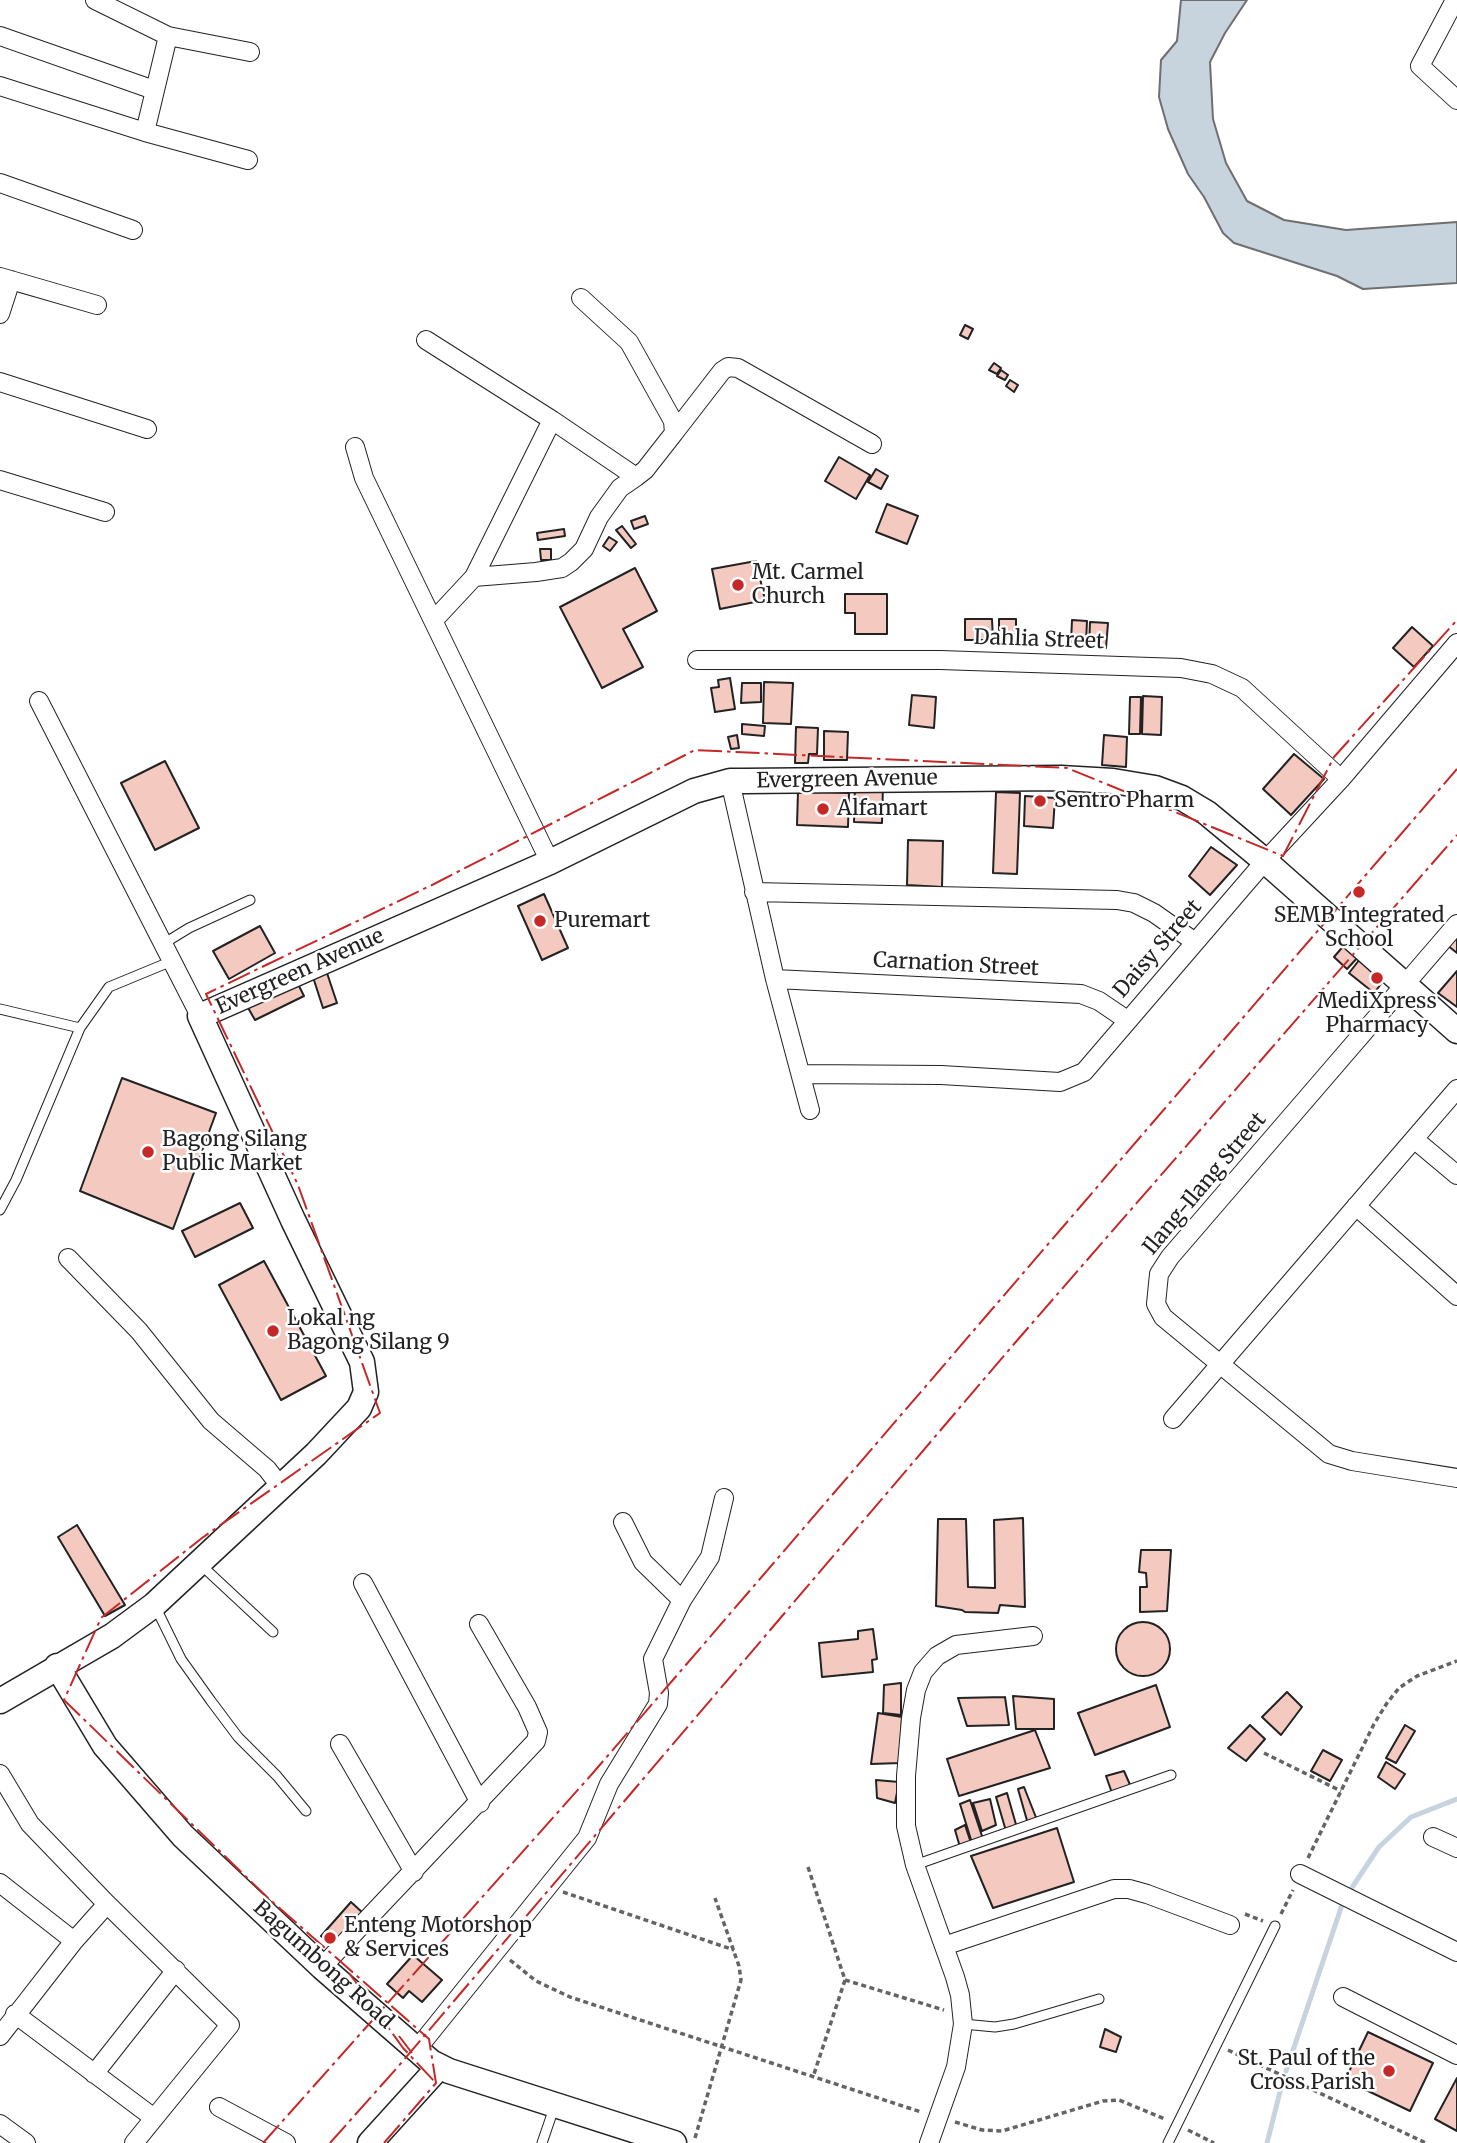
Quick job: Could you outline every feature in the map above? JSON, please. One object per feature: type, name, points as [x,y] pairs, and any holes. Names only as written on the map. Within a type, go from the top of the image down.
[{"type":"street","points":[[95,0],[167,36],[250,52]]},
{"type":"street","points":[[1455,0],[1420,65],[1455,94]]},
{"type":"street","points":[[0,36],[154,90]]},
{"type":"street","points":[[145,132],[167,36]]},
{"type":"street","points":[[0,86],[145,132],[248,160]]},
{"type":"street","points":[[0,183],[133,229]]},
{"type":"street","points":[[0,314],[5,278],[97,305]]},
{"type":"street","points":[[582,298],[629,342],[673,421],[674,433]]},
{"type":"street","points":[[426,340],[636,477]]},
{"type":"street","points":[[474,577],[562,568],[571,562],[584,549],[599,517],[620,488],[645,470],[722,371],[728,368],[738,368],[872,444]]},
{"type":"street","points":[[0,382],[146,429]]},
{"type":"street","points":[[434,620],[474,577],[552,420]]},
{"type":"street","points":[[355,447],[364,478],[551,862]]},
{"type":"street","points":[[0,480],[105,512]]},
{"type":"street","name":"Daisy Street","points":[[801,1074],[941,1075],[1060,1082],[1084,1072],[1457,643]]},
{"type":"street","name":"Dahlia Street","points":[[697,660],[940,660],[1181,668],[1212,674],[1242,688],[1341,779]]},
{"type":"street","points":[[0,1701],[112,1636],[154,1605],[330,1439],[363,1400],[366,1392],[362,1362],[293,1220],[200,1016],[39,701]]},
{"type":"street","name":"Evergreen Avenue","points":[[200,1016],[551,862],[694,791],[730,781],[1048,778],[1113,781],[1155,788],[1207,813],[1457,1031]]},
{"type":"street","points":[[730,781],[775,979],[810,1110]]},
{"type":"street","points":[[754,892],[1117,900],[1134,903],[1154,913],[1195,942]]},
{"type":"street","name":"Ilang-Ilang Street","points":[[1457,924],[1170,1257],[1159,1274],[1156,1304],[1163,1317],[1329,1454],[1352,1461],[1457,1478]]},
{"type":"street","name":"Carnation Street","points":[[775,979],[1081,994],[1127,1020]]},
{"type":"street","points":[[1173,1419],[1457,1089]]},
{"type":"street","points":[[1414,1139],[1457,1175]]},
{"type":"street","points":[[1356,1206],[1457,1296]]},
{"type":"street","points":[[68,1258],[139,1331],[211,1421],[267,1469],[281,1487]]},
{"type":"street","points":[[417,2049],[587,1838],[609,1784],[658,1704],[659,1693],[653,1659],[682,1600],[710,1557],[724,1498]]},
{"type":"street","points":[[623,1522],[643,1562],[682,1600]]},
{"type":"street","points":[[363,1583],[480,1802]]},
{"type":"street","points":[[322,1967],[536,1741],[538,1732],[527,1707],[480,1624]]},
{"type":"street","points":[[929,2143],[956,2067],[963,2020],[960,1995],[915,1865],[906,1826],[906,1776],[916,1690],[923,1672],[937,1657],[956,1646],[1032,1636]]},
{"type":"street","name":"Bagumbong Road","points":[[57,1667],[106,1746],[183,1836],[322,1967],[439,2067],[674,2143]]},
{"type":"street","points":[[340,1744],[414,1872]]},
{"type":"street","points":[[0,1774],[30,1824],[230,2025],[134,2143]]},
{"type":"street","points":[[1433,1837],[1457,1848]]},
{"type":"street","points":[[1300,1874],[1457,1952]]},
{"type":"street","points":[[0,1883],[74,1941]]},
{"type":"street","points":[[944,1946],[1114,1889],[1129,1889],[1147,1894],[1230,1925]]},
{"type":"street","points":[[0,2036],[74,1941],[107,1904]]},
{"type":"street","points":[[94,2074],[176,1970]]},
{"type":"street","points":[[1343,1997],[1457,2055]]},
{"type":"street","points":[[15,2014],[154,2118]]},
{"type":"street","points":[[370,2143],[439,2067]]},
{"type":"street","points":[[219,2106],[286,2143]]},
{"type":"street","points":[[0,2124],[26,2143]]},
{"type":"lane","points":[[163,944],[189,928],[250,900]]},
{"type":"lane","points":[[0,1210],[16,1180],[80,1028],[109,987],[172,961]]},
{"type":"lane","points":[[0,1009],[80,1028]]},
{"type":"lane","points":[[199,1563],[273,1632]]},
{"type":"lane","points":[[154,1605],[181,1659],[211,1701],[238,1737],[277,1776],[306,1811]]},
{"type":"lane","points":[[915,1865],[1171,1775]]},
{"type":"lane","points":[[1168,2143],[1275,1926]]},
{"type":"lane","points":[[963,2020],[995,2027],[1099,1999]]},
{"type":"lane","points":[[542,2143],[555,2106]]},
{"type":"path","points":[[1230,1925],[1237,1911],[1275,1926],[1374,1724],[1399,1688],[1417,1676],[1457,1661]]},
{"type":"path","points":[[1264,1752],[1341,1791]]},
{"type":"path","points":[[808,1867],[845,1980],[813,2077]]},
{"type":"path","points":[[550,1887],[734,1950]]},
{"type":"path","points":[[693,2143],[741,1980],[734,1950],[715,1898]]},
{"type":"path","points":[[498,1951],[552,1990],[939,2118],[992,2132],[1103,2101],[1119,2100],[1178,2124],[1214,2143]]},
{"type":"path","points":[[845,1980],[963,2020]]},
{"type":"path","points":[[1217,2045],[1426,2143]]},
{"type":"shaded area","points":[[1181,0],[1247,0],[1210,62],[1213,119],[1226,163],[1247,201],[1284,220],[1346,230],[1457,222],[1457,283],[1363,289],[1337,276],[1234,243],[1223,233],[1188,174],[1168,129],[1159,97],[1161,60],[1177,41]]},
{"type":"building","points":[[965,325],[973,329],[968,339],[960,335]]},
{"type":"building","points":[[994,363],[1001,368],[997,374],[989,370]]},
{"type":"building","points":[[1001,370],[1008,375],[1005,380],[997,376]]},
{"type":"building","points":[[1010,380],[1018,385],[1014,392],[1006,386]]},
{"type":"building","points":[[839,457],[870,475],[856,499],[825,481]]},
{"type":"building","points":[[876,469],[888,476],[881,489],[868,482]]},
{"type":"building","points":[[887,504],[918,516],[907,544],[876,532]]},
{"type":"building","points":[[645,516],[648,524],[634,529],[631,521]]},
{"type":"building","points":[[622,526],[636,544],[631,548],[616,530]]},
{"type":"building","points":[[564,529],[565,536],[538,540],[537,533]]},
{"type":"building","points":[[609,537],[617,542],[610,551],[603,546]]},
{"type":"building","points":[[540,549],[551,549],[551,560],[541,560]]},
{"type":"building","name":"Mt. Carmel Church","points":[[756,561],[765,600],[720,609],[712,569]]},
{"type":"building","points":[[635,568],[657,611],[623,629],[643,667],[602,688],[560,607]]},
{"type":"building","points":[[845,594],[887,594],[887,634],[855,634],[855,613],[845,613]]},
{"type":"building","points":[[965,619],[992,619],[993,640],[965,640]]},
{"type":"building","points":[[999,619],[1016,619],[1016,634],[999,634]]},
{"type":"building","points":[[1072,620],[1087,621],[1086,643],[1071,642]]},
{"type":"building","points":[[1090,622],[1108,623],[1106,648],[1089,647]]},
{"type":"building","points":[[1412,627],[1433,646],[1414,667],[1393,648]]},
{"type":"building","points":[[730,678],[735,709],[715,712],[711,688],[719,687],[718,680]]},
{"type":"building","points":[[764,682],[793,683],[791,724],[763,723]]},
{"type":"building","points":[[742,683],[761,683],[761,702],[741,703]]},
{"type":"building","points":[[912,695],[936,697],[934,728],[909,725]]},
{"type":"building","points":[[1143,696],[1162,697],[1161,735],[1142,734]]},
{"type":"building","points":[[1130,697],[1141,697],[1140,734],[1129,734]]},
{"type":"building","points":[[742,724],[765,726],[764,736],[742,734]]},
{"type":"building","points":[[796,727],[818,728],[817,754],[809,754],[808,763],[795,763]]},
{"type":"building","points":[[824,731],[848,732],[847,760],[824,760]]},
{"type":"building","points":[[737,735],[739,748],[731,749],[728,737]]},
{"type":"building","points":[[1104,735],[1127,737],[1126,767],[1102,765]]},
{"type":"building","points":[[1294,754],[1324,779],[1291,815],[1263,789]]},
{"type":"building","points":[[165,761],[199,828],[155,850],[121,783]]},
{"type":"building","points":[[855,784],[883,785],[882,823],[854,822]]},
{"type":"building","name":"Alfamart","points":[[798,791],[849,793],[848,827],[797,825]]},
{"type":"building","points":[[996,792],[1020,793],[1017,874],[993,873]]},
{"type":"building","points":[[1025,796],[1055,798],[1053,828],[1024,826]]},
{"type":"building","points":[[908,840],[943,841],[942,887],[907,885]]},
{"type":"building","points":[[1211,847],[1237,865],[1210,895],[1189,876]]},
{"type":"building","name":"Puremart","points":[[544,894],[568,948],[542,960],[518,906]]},
{"type":"building","points":[[260,926],[275,953],[229,979],[213,951]]},
{"type":"building","points":[[1457,936],[1457,953],[1447,945]]},
{"type":"building","points":[[1346,943],[1360,955],[1347,969],[1334,957]]},
{"type":"building","points":[[1360,959],[1385,979],[1374,993],[1349,973]]},
{"type":"building","points":[[1457,971],[1457,1007],[1438,993]]},
{"type":"building","points":[[327,973],[337,1003],[323,1008],[313,977]]},
{"type":"building","points":[[297,982],[304,996],[255,1020],[247,1006]]},
{"type":"building","name":"Bagong Silang Public Market","points":[[122,1078],[216,1113],[173,1229],[80,1191]]},
{"type":"building","points":[[240,1203],[253,1228],[195,1257],[182,1231]]},
{"type":"building","name":"Lokal ng Bagong Silang 9","points":[[264,1261],[326,1376],[281,1400],[219,1285]]},
{"type":"building","points":[[1023,1518],[1025,1607],[1000,1605],[998,1613],[965,1612],[936,1606],[938,1519],[966,1519],[968,1587],[995,1588],[994,1520]]},
{"type":"building","points":[[77,1525],[125,1605],[105,1616],[58,1537]]},
{"type":"building","points":[[1141,1550],[1171,1550],[1167,1611],[1140,1612],[1140,1587],[1147,1587],[1146,1573],[1139,1572]]},
{"type":"building","points":[[1143,1622],[1162,1630],[1170,1649],[1162,1668],[1143,1676],[1124,1668],[1116,1649],[1124,1630]]},
{"type":"building","points":[[873,1629],[877,1659],[872,1660],[873,1672],[822,1677],[819,1643],[858,1639],[858,1631]]},
{"type":"building","points":[[901,1683],[901,1715],[883,1713],[884,1685]]},
{"type":"building","points":[[1156,1685],[1170,1727],[1095,1755],[1078,1713]]},
{"type":"building","points":[[1287,1692],[1302,1707],[1281,1735],[1262,1717]]},
{"type":"building","points":[[1013,1696],[1054,1699],[1054,1729],[1016,1729]]},
{"type":"building","points":[[1005,1697],[1009,1725],[967,1726],[958,1698]]},
{"type":"building","points":[[878,1713],[902,1717],[900,1763],[871,1764]]},
{"type":"building","points":[[1250,1725],[1265,1739],[1246,1761],[1228,1748]]},
{"type":"building","points":[[1405,1725],[1415,1731],[1396,1763],[1386,1758]]},
{"type":"building","points":[[1035,1730],[1050,1768],[959,1796],[947,1759]]},
{"type":"building","points":[[1323,1750],[1342,1760],[1330,1781],[1311,1771]]},
{"type":"building","points":[[1386,1762],[1405,1774],[1395,1789],[1378,1777]]},
{"type":"building","points":[[1124,1771],[1131,1787],[1112,1793],[1106,1776]]},
{"type":"building","points":[[876,1780],[899,1782],[895,1803],[877,1798]]},
{"type":"building","points":[[1024,1787],[1037,1820],[1028,1824],[1018,1789]]},
{"type":"building","points":[[1007,1793],[1017,1828],[1006,1831],[996,1797]]},
{"type":"building","points":[[990,1799],[996,1825],[982,1831],[973,1803]]},
{"type":"building","points":[[970,1800],[983,1839],[972,1843],[960,1804]]},
{"type":"building","points":[[965,1825],[971,1843],[960,1847],[955,1830]]},
{"type":"building","points":[[1057,1828],[1074,1882],[993,1908],[971,1856]]},
{"type":"building","points":[[351,1902],[364,1914],[334,1947],[321,1936]]},
{"type":"building","points":[[413,1955],[442,1980],[422,2002],[409,1991],[403,1998],[387,1984]]},
{"type":"building","points":[[1105,2029],[1121,2037],[1116,2052],[1100,2047]]},
{"type":"building","name":"St. Paul of the Cross Parish","points":[[1368,2032],[1433,2063],[1410,2111],[1345,2080]]},
{"type":"building","points":[[1457,2078],[1457,2131],[1435,2119]]},
{"type":"waterway","points":[[1349,1892],[1379,1847],[1411,1817],[1457,1799]]},
{"type":"waterway","points":[[1286,2071],[1343,1902]]},
{"type":"waterway","points":[[1267,2143],[1282,2084]]},
{"type":"power","points":[[384,2143],[436,2083],[429,2039],[268,1898],[64,1700],[101,1618],[202,1538],[380,1413],[298,1185],[206,994],[434,884],[695,750],[1067,768],[1283,856],[1334,757],[1457,620]]},
{"type":"power","points":[[263,2143],[592,1774],[1457,769]]},
{"type":"power","points":[[330,2143],[1014,1344],[1457,835]]},
{"type":"power","points":[[349,1973],[403,2048],[436,2083]]},
{"type":"power","points":[[399,2036],[412,2053]]},
{"type":"place","name":"Mt. Carmel Church","points":[[738,585]]},
{"type":"place","name":"Sentro Pharm","points":[[1040,801]]},
{"type":"place","name":"Alfamart","points":[[823,809]]},
{"type":"place","name":"SEMB Integrated School","points":[[1359,892]]},
{"type":"place","name":"Puremart","points":[[540,921]]},
{"type":"place","name":"MediXpress Pharmacy","points":[[1377,978]]},
{"type":"place","name":"Bagong Silang Public Market","points":[[148,1152]]},
{"type":"place","name":"Lokal ng Bagong Silang 9","points":[[273,1331]]},
{"type":"place","name":"Enteng Motorshop & Services","points":[[330,1938]]},
{"type":"place","name":"St. Paul of the Cross Parish","points":[[1389,2071]]}]
